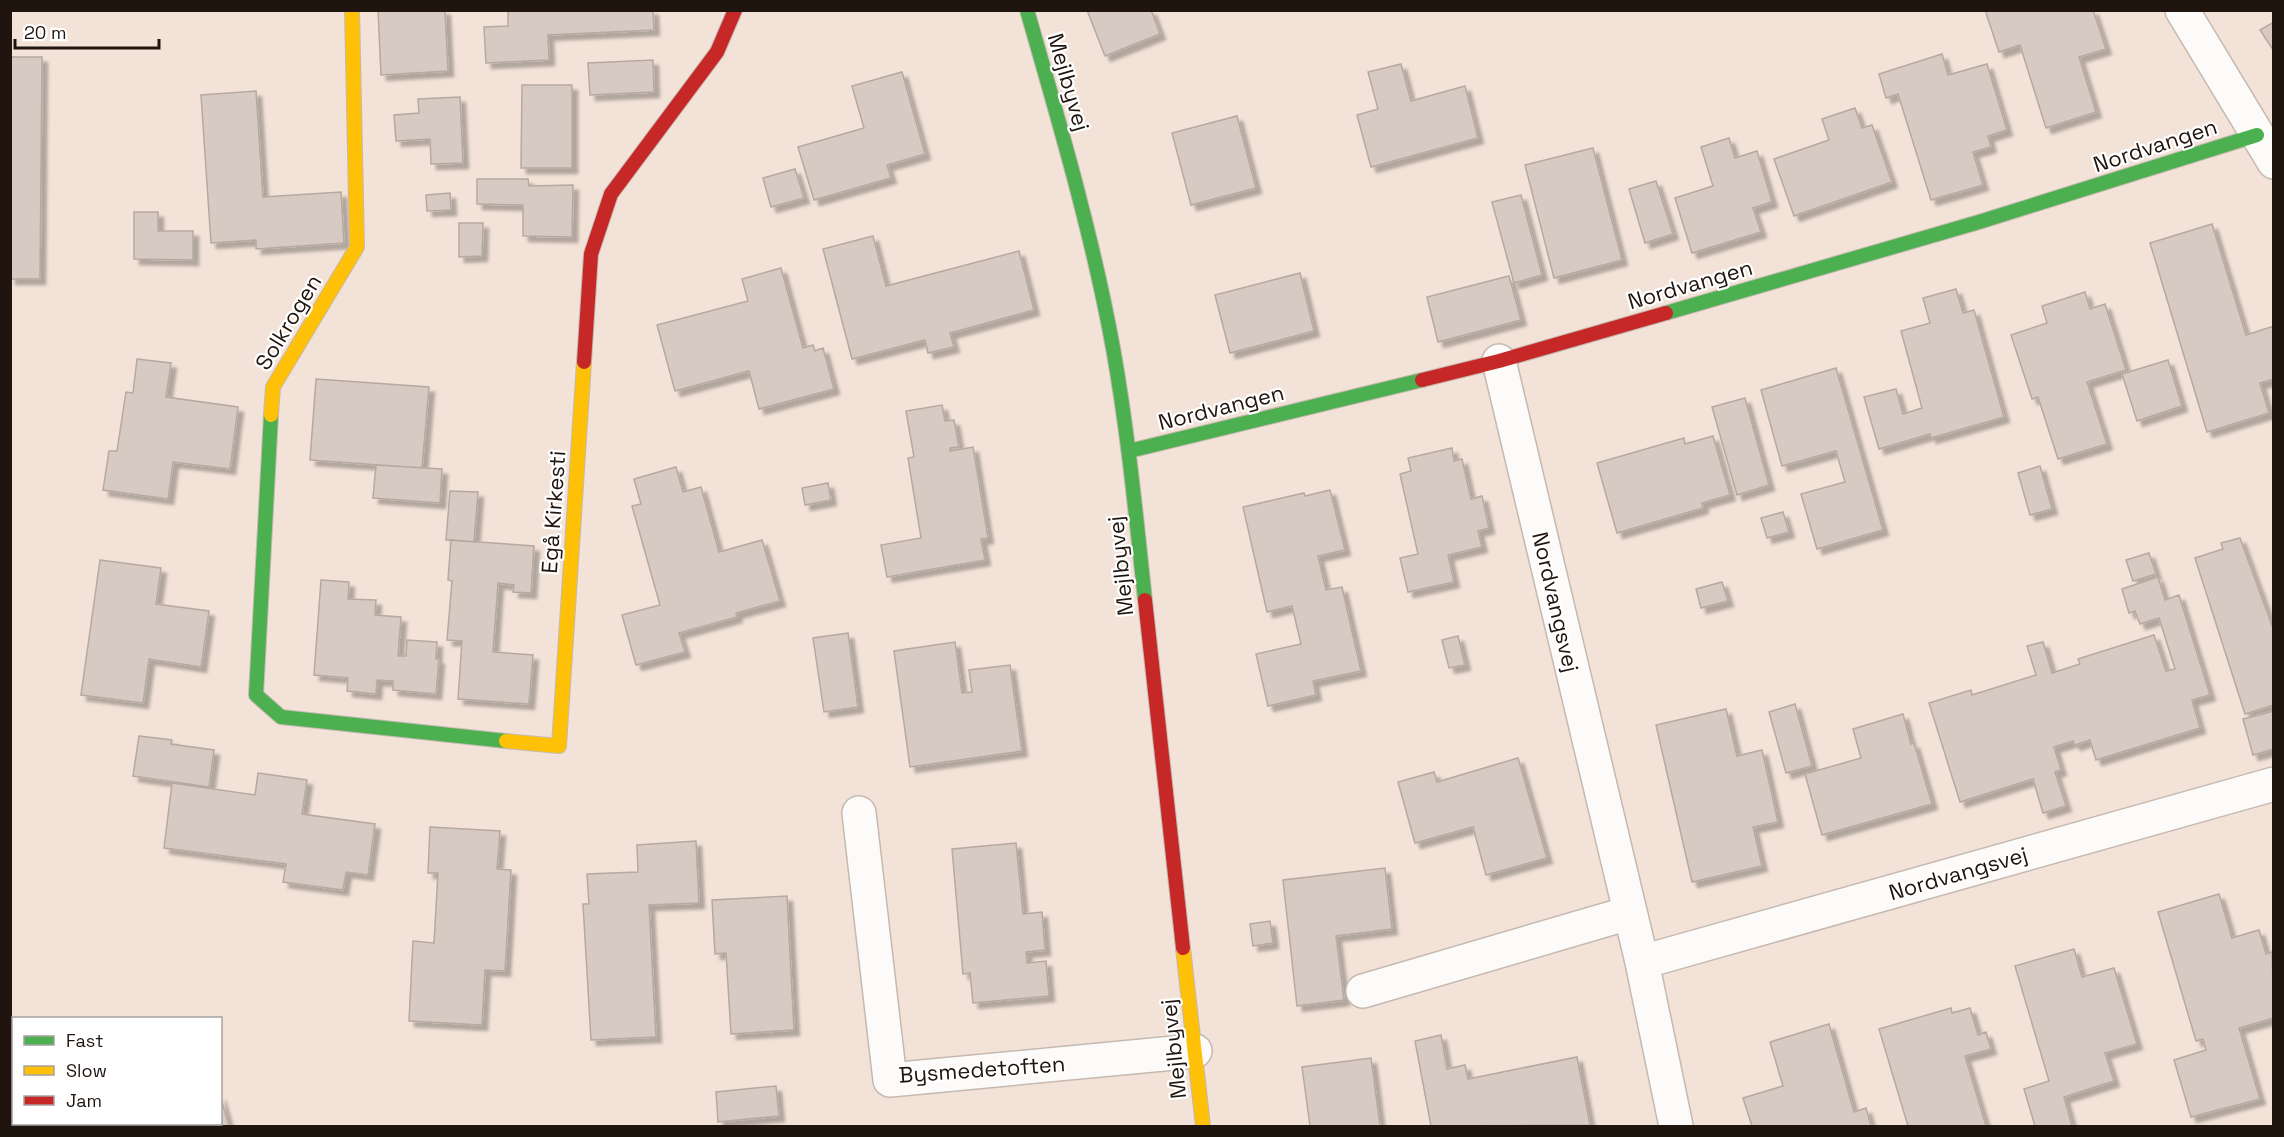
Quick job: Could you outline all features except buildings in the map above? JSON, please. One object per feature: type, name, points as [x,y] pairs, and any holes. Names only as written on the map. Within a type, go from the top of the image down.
[{"type":"street","name":"Solkrogen","points":[[256,695],[273,387],[357,247],[352,10]]},
{"type":"street","name":"Egå Kirkesti","points":[[256,695],[281,717],[559,746],[591,254],[611,194],[717,52],[735,10]]},
{"type":"street","name":"Mejlbyvej","points":[[1027,10],[1085,215],[1113,348],[1129,451],[1203,1126]]},
{"type":"street","points":[[2181,10],[2274,162]]},
{"type":"street","name":"Nordvangen","points":[[1129,451],[1499,361],[1979,222],[2257,135]]},
{"type":"street","name":"Nordvangsvej","points":[[1499,361],[1642,962],[1676,1126]]},
{"type":"street","name":"Nordvangsvej","points":[[1642,962],[2274,784]]},
{"type":"street","name":"Bysmedetoften","points":[[859,813],[891,1080],[1195,1051]]},
{"type":"street","points":[[1363,991],[1629,913]]},
{"type":"traffic: fast","points":[[1027,10],[1074,178],[1105,305],[1123,411],[1145,600]]},
{"type":"traffic: fast","points":[[1666,313],[1979,222],[2257,135]]},
{"type":"traffic: fast","points":[[1129,451],[1422,380]]},
{"type":"traffic: fast","points":[[271,415],[256,695],[281,717],[506,741]]},
{"type":"traffic: slow","points":[[271,415],[273,387],[357,247],[352,10]]},
{"type":"traffic: slow","points":[[506,741],[559,746],[584,362]]},
{"type":"traffic: slow","points":[[1183,948],[1203,1126]]},
{"type":"traffic: jam","points":[[584,362],[591,254],[611,194],[717,52],[735,10]]},
{"type":"traffic: jam","points":[[1422,380],[1499,361],[1666,313]]},
{"type":"traffic: jam","points":[[1145,600],[1183,948]]}]
